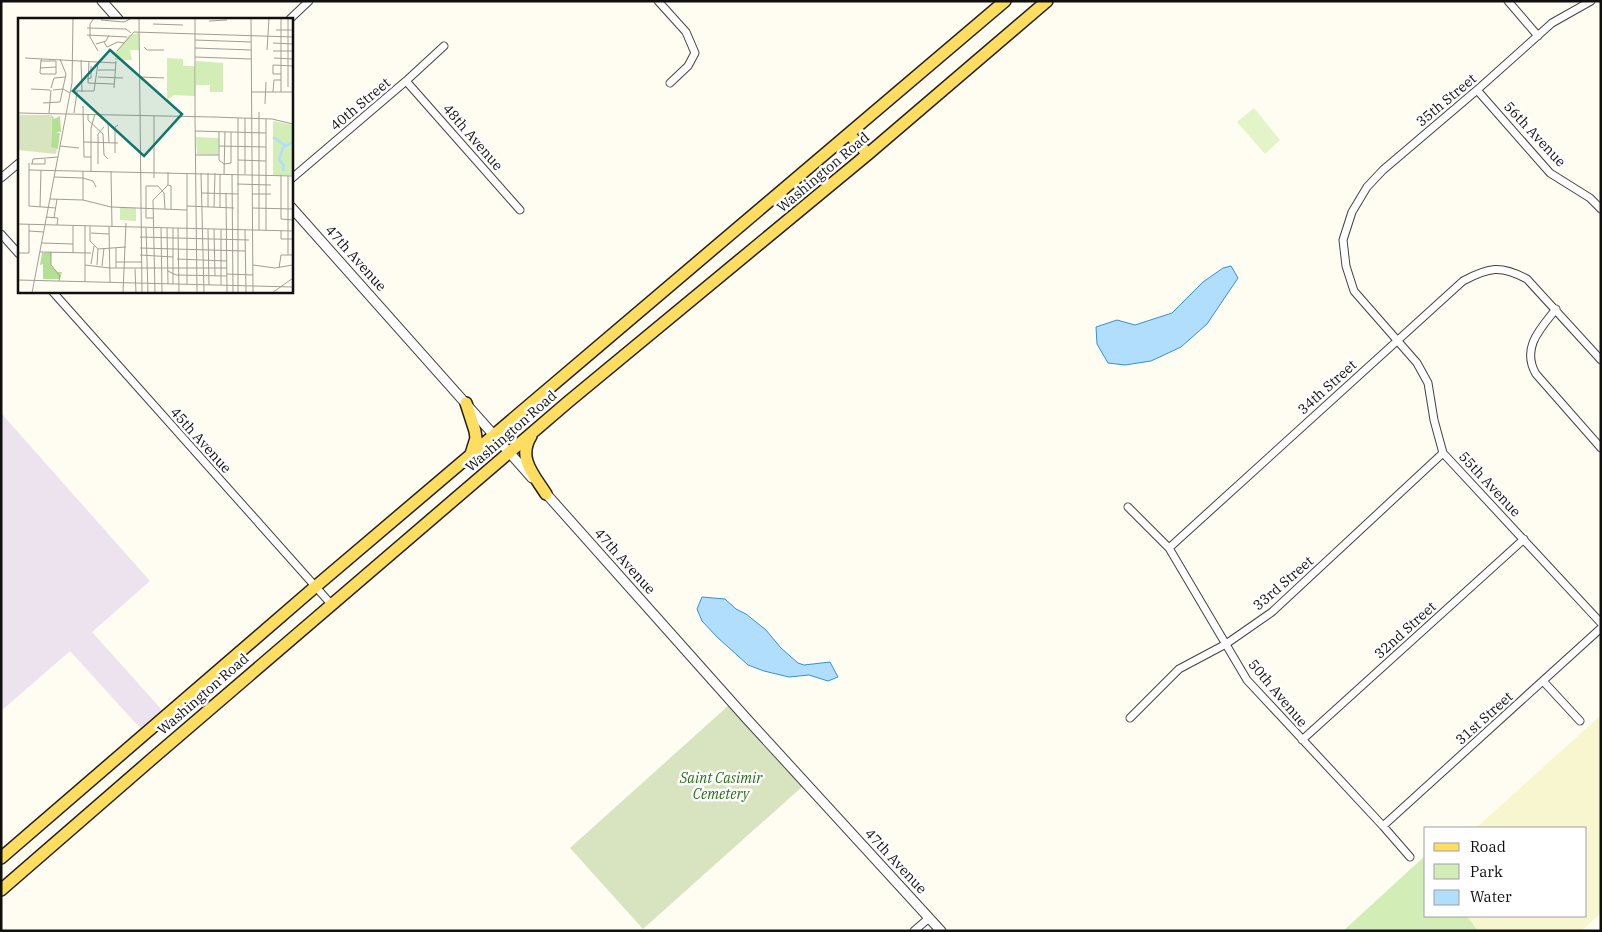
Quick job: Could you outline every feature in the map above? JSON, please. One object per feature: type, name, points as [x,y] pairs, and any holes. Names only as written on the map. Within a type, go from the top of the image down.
[{"type":"main road","name":"Washington Road","points":[[1,858],[315,587],[1005,1]]},
{"type":"main road","name":"Washington Road","points":[[1,890],[331,604],[623,355],[868,154],[1047,1]]},
{"type":"main road","points":[[849,134],[868,154]]},
{"type":"main road","points":[[466,403],[476,438],[470,456]]},
{"type":"main road","points":[[533,432],[526,445],[525,454],[532,472],[546,494]]},
{"type":"street","points":[[102,1],[117,18]]},
{"type":"street","points":[[291,18],[309,1]]},
{"type":"street","points":[[658,1],[686,32],[695,53],[688,66],[670,83]]},
{"type":"street","points":[[1508,1],[1538,36]]},
{"type":"street","name":"35th Street","points":[[1343,240],[1352,212],[1366,187],[1383,170],[1552,23],[1591,1]]},
{"type":"street","name":"40th Street","points":[[292,178],[444,46]]},
{"type":"street","name":"48th Avenue","points":[[406,81],[520,210]]},
{"type":"street","name":"56th Avenue","points":[[1477,90],[1550,173],[1590,198],[1601,209]]},
{"type":"street","points":[[1,178],[18,164]]},
{"type":"street","name":"47th Avenue","points":[[292,207],[746,718],[941,931]]},
{"type":"street","points":[[1,234],[18,253]]},
{"type":"street","name":"55th Avenue","points":[[1343,240],[1346,266],[1354,291],[1418,363],[1428,383],[1434,420],[1444,453],[1601,623]]},
{"type":"street","name":"34th Street","points":[[1169,548],[1463,281],[1485,271],[1498,269],[1513,272],[1527,279],[1556,309]]},
{"type":"street","name":"45th Avenue","points":[[53,292],[331,604]]},
{"type":"street","points":[[1601,360],[1556,309],[1531,345],[1531,366],[1536,374],[1601,448]]},
{"type":"street","name":"33rd Street","points":[[1130,718],[1179,669],[1226,644],[1272,612],[1444,453]]},
{"type":"street","name":"50th Avenue","points":[[1128,507],[1169,548],[1247,680],[1383,826],[1410,858]]},
{"type":"street","name":"32nd Street","points":[[1302,740],[1524,539]]},
{"type":"street","name":"31st Street","points":[[1383,826],[1601,628]]},
{"type":"street","points":[[1543,681],[1580,721]]},
{"type":"street","points":[[914,931],[929,918]]},
{"type":"shaded area","points":[[1,413],[150,581],[92,632],[162,710],[140,728],[70,651],[1,711]]},
{"type":"shaded area","points":[[1601,715],[1601,913],[1581,931],[1478,931],[1468,917],[1587,917],[1587,827],[1477,827]]},
{"type":"green space","points":[[1254,108],[1280,140],[1265,154],[1237,122]]},
{"type":"green space","name":"Saint Casimir Cemetery","points":[[729,705],[803,786],[643,929],[570,848]]},
{"type":"green space","points":[[1424,857],[1424,917],[1468,917],[1478,931],[1343,931]]},
{"type":"water","points":[[1231,266],[1238,278],[1207,324],[1181,347],[1151,361],[1125,365],[1108,363],[1097,344],[1096,327],[1117,320],[1135,325],[1172,313],[1203,282],[1223,268]]},
{"type":"water","points":[[702,597],[725,599],[766,630],[781,648],[798,663],[804,665],[830,662],[838,677],[828,681],[809,675],[789,677],[748,665],[702,621],[697,609]]}]
